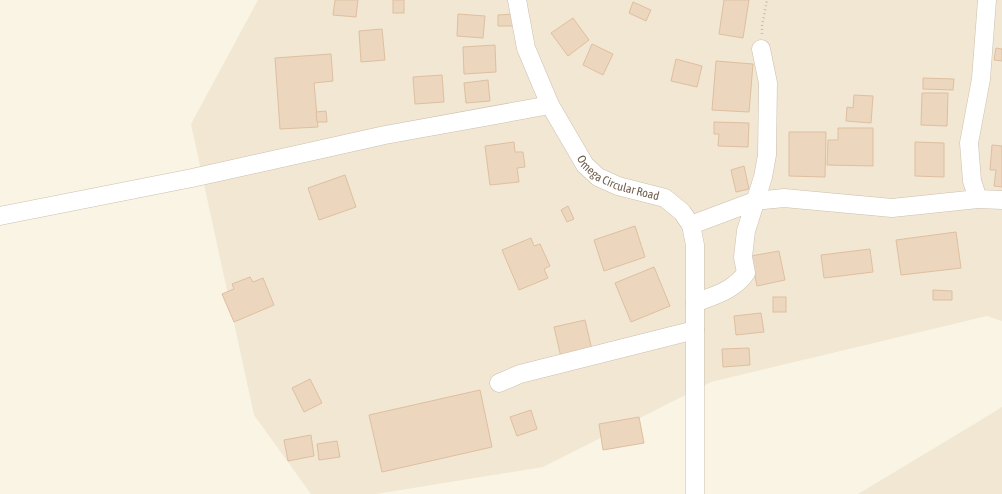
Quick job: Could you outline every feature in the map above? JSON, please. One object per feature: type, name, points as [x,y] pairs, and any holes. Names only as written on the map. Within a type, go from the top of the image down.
[{"type":"street","name":"Omega Circular Road","points":[[516,0],[526,48],[550,105],[585,165],[598,177],[618,186],[665,198],[682,212],[691,225],[695,245],[695,494]]},
{"type":"street","points":[[978,199],[972,181],[969,143],[981,79],[988,0]]},
{"type":"street","points":[[695,303],[729,289],[739,282],[746,274],[743,257],[746,231],[763,177],[767,155],[768,83],[761,48]]},
{"type":"street","points":[[0,216],[192,178],[385,135],[550,105]]},
{"type":"street","points":[[691,225],[755,201],[784,198],[892,208],[978,199],[1002,200]]},
{"type":"street","points":[[498,383],[520,374],[695,330]]},
{"type":"path","points":[[761,48],[762,26],[768,0]]},
{"type":"shaded area","points":[[258,0],[1002,0],[1002,321],[987,316],[711,382],[543,467],[376,494],[311,494],[254,415],[191,124]]},
{"type":"shaded area","points":[[1002,407],[1002,494],[858,494],[981,420]]},
{"type":"building","points":[[335,0],[358,0],[356,17],[333,15]]},
{"type":"building","points":[[393,0],[404,0],[404,13],[393,13]]},
{"type":"building","points":[[724,0],[749,0],[743,38],[719,34]]},
{"type":"building","points":[[633,2],[651,10],[646,21],[629,13]]},
{"type":"building","points":[[458,14],[485,16],[483,38],[457,36]]},
{"type":"building","points":[[513,14],[513,26],[498,26],[498,15]]},
{"type":"building","points":[[573,18],[589,40],[568,56],[551,33]]},
{"type":"building","points":[[382,29],[385,60],[361,62],[359,31]]},
{"type":"building","points":[[592,44],[613,54],[603,75],[583,65]]},
{"type":"building","points":[[495,45],[496,72],[464,74],[463,47]]},
{"type":"building","points":[[996,48],[1002,49],[1002,61],[994,60]]},
{"type":"building","points":[[331,54],[333,81],[314,83],[318,127],[280,129],[275,58]]},
{"type":"building","points":[[676,59],[702,66],[697,87],[671,81]]},
{"type":"building","points":[[716,61],[753,64],[749,112],[712,110]]},
{"type":"building","points":[[442,75],[444,102],[415,104],[413,77]]},
{"type":"building","points":[[923,78],[954,79],[953,90],[923,89]]},
{"type":"building","points":[[488,80],[490,101],[466,103],[464,83]]},
{"type":"building","points":[[922,93],[948,93],[947,126],[921,125]]},
{"type":"building","points":[[854,95],[873,96],[871,123],[846,121],[847,107],[853,108]]},
{"type":"building","points":[[326,111],[327,122],[317,122],[316,112]]},
{"type":"building","points":[[714,122],[749,123],[748,147],[718,146],[719,134],[714,134]]},
{"type":"building","points":[[838,128],[873,128],[873,166],[827,165],[828,140],[838,140]]},
{"type":"building","points":[[789,132],[826,132],[825,177],[789,176]]},
{"type":"building","points":[[514,142],[515,152],[523,152],[525,167],[517,168],[519,182],[490,185],[485,146]]},
{"type":"building","points":[[915,142],[944,143],[944,177],[915,176]]},
{"type":"building","points":[[992,145],[1002,146],[1002,187],[994,186],[996,170],[990,170]]},
{"type":"building","points":[[744,166],[749,189],[736,192],[731,170]]},
{"type":"building","points":[[345,175],[356,207],[319,220],[308,188]]},
{"type":"building","points":[[568,206],[574,219],[567,222],[561,210]]},
{"type":"building","points":[[635,226],[645,257],[604,271],[594,240]]},
{"type":"building","points":[[956,232],[961,268],[901,275],[896,240]]},
{"type":"building","points":[[531,238],[534,246],[540,244],[550,266],[544,269],[548,278],[519,290],[502,250]]},
{"type":"building","points":[[870,249],[873,272],[824,278],[821,255]]},
{"type":"building","points":[[779,251],[785,280],[757,286],[751,256]]},
{"type":"building","points":[[654,267],[670,306],[631,322],[615,283]]},
{"type":"building","points":[[250,277],[253,282],[263,278],[274,305],[234,322],[222,294],[234,289],[232,284]]},
{"type":"building","points":[[933,290],[952,291],[952,300],[933,300]]},
{"type":"building","points":[[773,297],[786,297],[786,312],[773,312]]},
{"type":"building","points":[[761,313],[764,332],[736,335],[734,316]]},
{"type":"building","points":[[585,320],[592,350],[561,357],[554,327]]},
{"type":"building","points":[[749,348],[750,365],[723,367],[722,349]]},
{"type":"building","points":[[310,379],[322,403],[304,412],[292,388]]},
{"type":"building","points":[[480,390],[492,447],[382,472],[369,415]]},
{"type":"building","points":[[531,410],[537,429],[517,436],[510,417]]},
{"type":"building","points":[[639,417],[644,443],[603,450],[599,424]]},
{"type":"building","points":[[311,435],[314,456],[288,461],[284,440]]},
{"type":"building","points":[[337,441],[340,457],[319,460],[317,444]]}]
